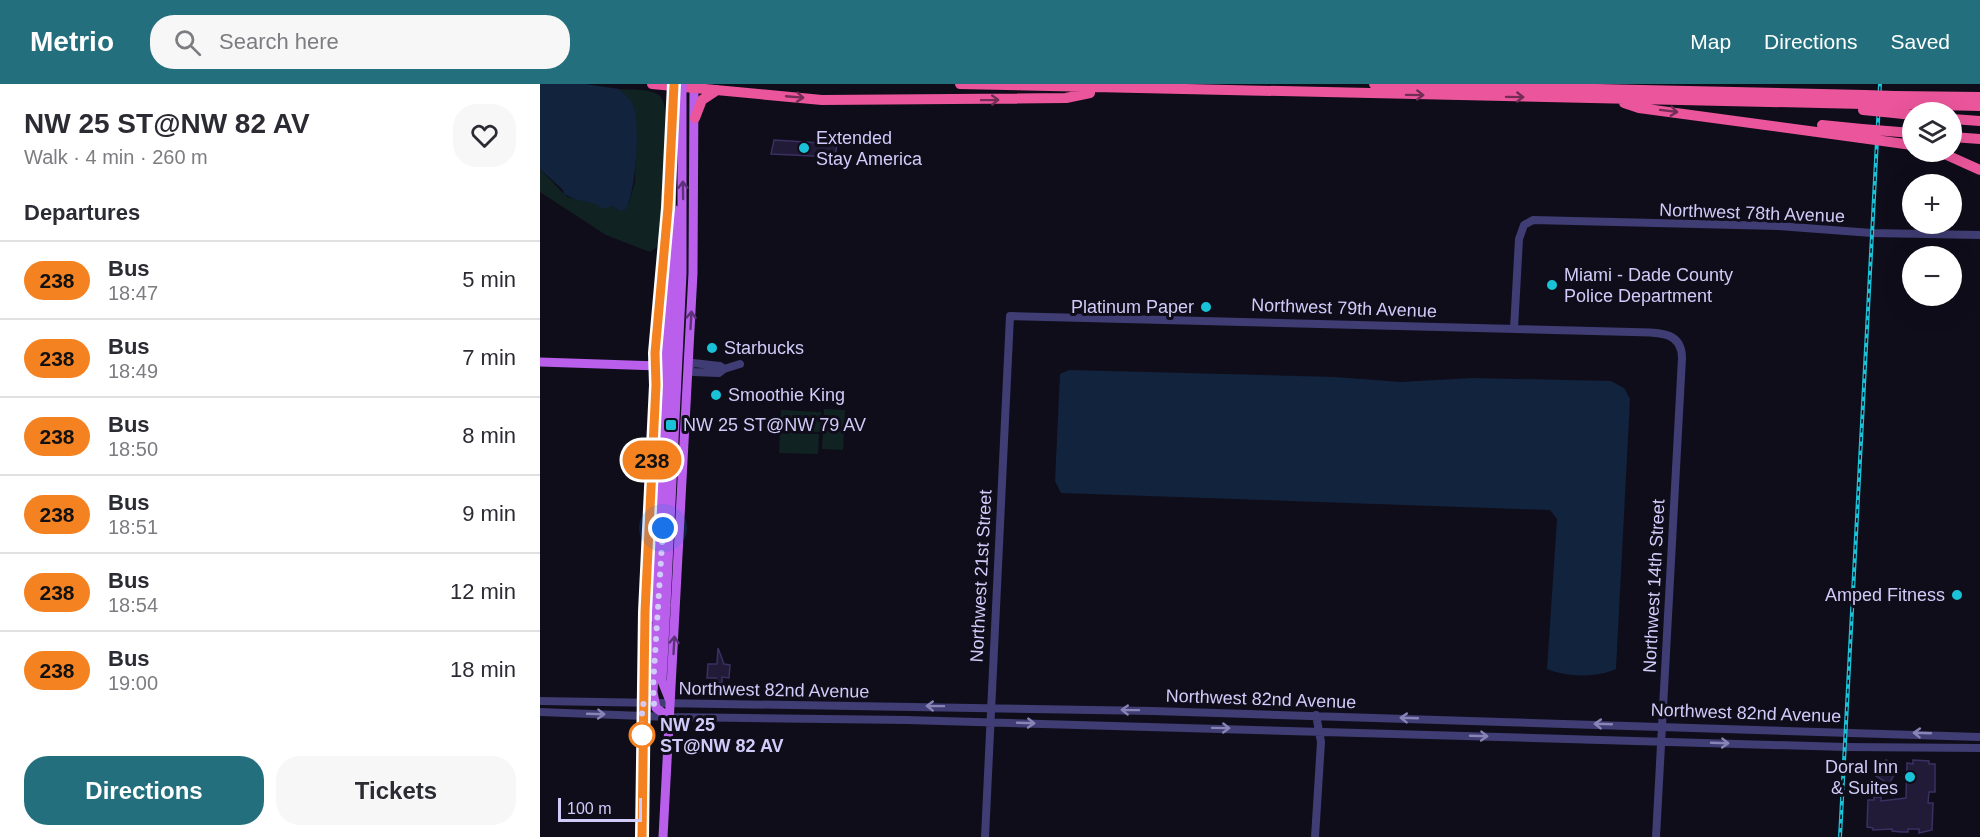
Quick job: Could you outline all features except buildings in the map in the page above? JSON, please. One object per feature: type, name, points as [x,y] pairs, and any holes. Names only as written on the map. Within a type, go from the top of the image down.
[{"type":"highway","points":[[647,84],[665,94],[673,103]]},
{"type":"highway","points":[[652,84],[675,84],[822,100],[869,101],[1066,98],[1104,89]]},
{"type":"highway","points":[[960,84],[1104,89],[1849,103],[1863,99]]},
{"type":"highway","points":[[1374,84],[1895,101],[1980,97]]},
{"type":"highway","points":[[1665,84],[1980,106]]},
{"type":"highway","points":[[695,118],[702,100],[717,90]]},
{"type":"highway","points":[[1895,101],[1980,90]]},
{"type":"highway","points":[[1612,99],[1639,108],[1759,123],[1862,133],[1902,134]]},
{"type":"highway","points":[[1895,101],[1902,107]]},
{"type":"highway","points":[[1962,120],[1980,121]]},
{"type":"highway","points":[[1862,133],[1902,143]]},
{"type":"highway","points":[[1962,138],[1980,139]]},
{"type":"highway","points":[[1962,162],[1980,170]]},
{"type":"main road","points":[[642,837],[642,704],[655,366],[675,84]]},
{"type":"main road","points":[[642,704],[647,687],[655,559],[671,227],[675,84]]},
{"type":"main road","points":[[669,717],[660,712],[654,704],[653,687],[661,607],[682,274],[675,84]]},
{"type":"main road","points":[[663,837],[694,254],[694,86]]},
{"type":"main road","points":[[669,184],[675,209],[676,237],[661,607],[662,681],[670,703]]},
{"type":"main road","points":[[540,362],[688,367]]},
{"type":"main road","points":[[653,594],[661,607]]},
{"type":"street","name":"Northwest 78th Avenue","points":[[1514,329],[1519,239],[1524,225],[1533,220],[1980,235]]},
{"type":"street","name":"Northwest 79th Avenue","points":[[1010,316],[1659,333],[1676,339]]},
{"type":"street","name":"Northwest 21st Street","points":[[985,837],[1010,316]]},
{"type":"street","name":"Northwest 14th Street","points":[[1656,837],[1682,358],[1681,348],[1676,339]]},
{"type":"street","points":[[688,367],[693,372],[719,373],[740,364]]},
{"type":"street","name":"Northwest 82nd Avenue","points":[[540,701],[991,707],[1316,715],[1980,737]]},
{"type":"street","points":[[820,719],[821,705]]},
{"type":"street","name":"Northwest 82nd Avenue","points":[[540,712],[1980,748]]},
{"type":"street","points":[[1316,715],[1321,742],[1316,837]]},
{"type":"green space","points":[[619,89],[656,93],[664,105],[667,140],[661,233],[657,247],[650,252],[606,235],[540,192],[540,169],[567,197],[612,206],[620,211],[629,203],[635,181],[636,125],[634,106]]},
{"type":"green space","points":[[824,409],[845,410],[843,450],[822,449]]},
{"type":"green space","points":[[781,410],[821,412],[820,432],[780,431]]},
{"type":"green space","points":[[780,432],[819,434],[818,454],[779,453]]},
{"type":"water","points":[[540,84],[585,84],[619,89],[632,102],[637,129],[636,160],[632,190],[625,210],[620,211],[612,206],[600,209],[598,205],[568,196],[540,169]]},
{"type":"water","points":[[1069,370],[1335,377],[1401,382],[1472,378],[1611,381],[1624,388],[1630,399],[1616,669],[1600,674],[1582,675],[1563,674],[1547,669],[1557,519],[1550,510],[1061,493],[1055,481],[1060,374]]},
{"type":"railway","points":[[1840,837],[1880,84]]},
{"type":"bus line","name":"238","points":[[642,837],[642,704],[656,385],[655,353],[668,208],[674,84]]},
{"type":"place","name":"Extended Stay America","points":[[804,148]]},
{"type":"place","name":"Miami - Dade County Police Department","points":[[1552,285]]},
{"type":"place","name":"Platinum Paper","points":[[1206,307]]},
{"type":"place","name":"Starbucks","points":[[712,348]]},
{"type":"place","name":"Smoothie King","points":[[716,395]]},
{"type":"place","name":"NW 25 ST@NW 79 AV","points":[[671,425]]},
{"type":"place","name":"Amped Fitness","points":[[1957,595]]},
{"type":"place","name":"NW 25 ST@NW 82 AV","points":[[642,735]]},
{"type":"place","name":"Doral Inn & Suites","points":[[1910,777]]},
{"type":"route","points":[[642,735],[642,737],[642,704],[654,704],[653,687],[663,528]]}]
